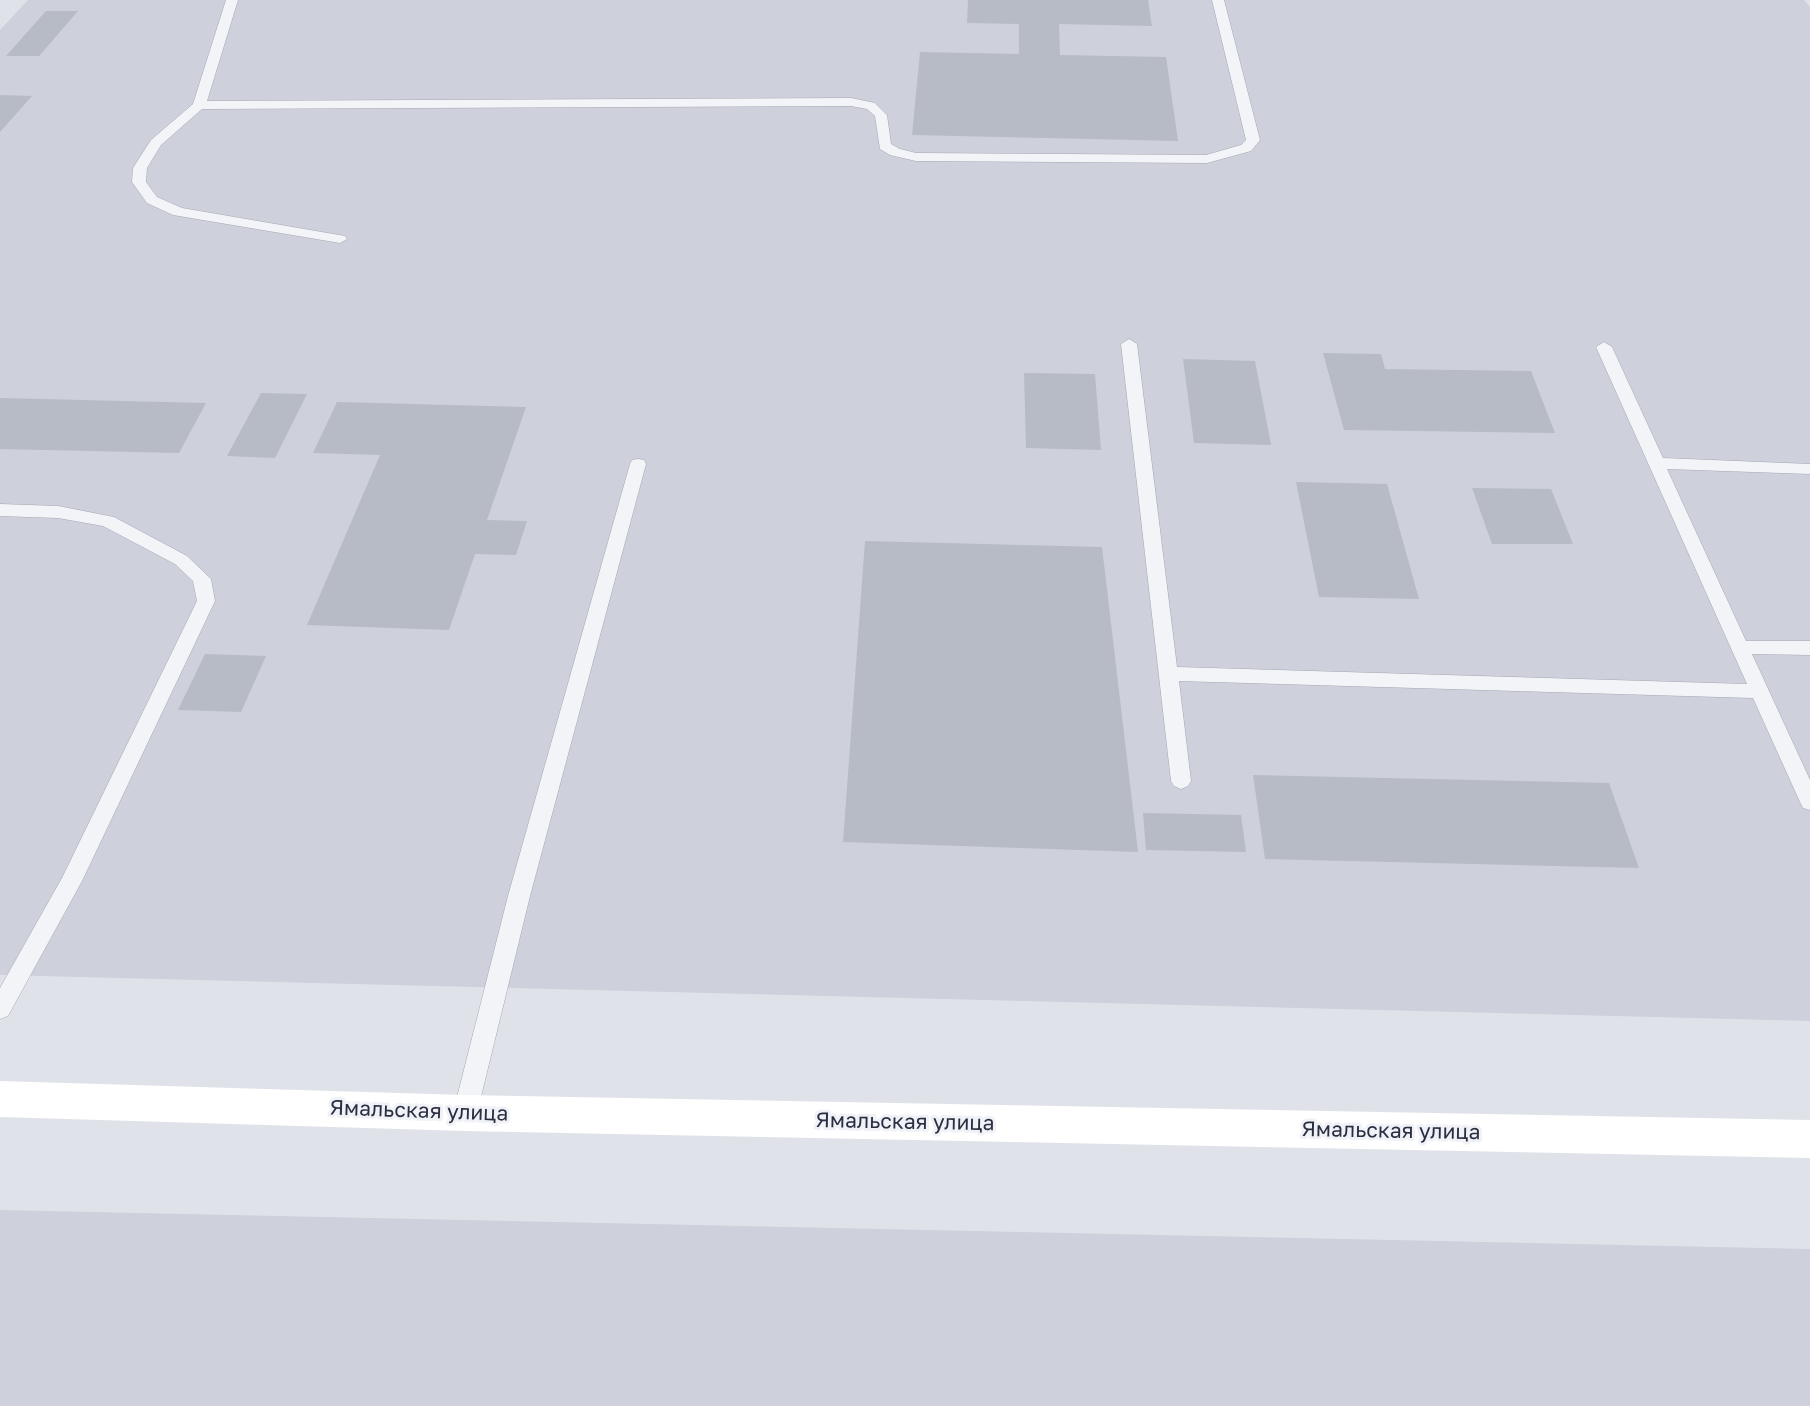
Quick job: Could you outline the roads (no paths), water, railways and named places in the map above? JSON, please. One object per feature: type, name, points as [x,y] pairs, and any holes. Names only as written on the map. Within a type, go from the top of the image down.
[{"type":"street","name":"Ямальская улица","points":[[0,1099],[465,1113],[1810,1139]]},
{"type":"lane","points":[[232,0],[199,105],[156,143],[140,168],[139,182],[152,200],[178,212],[340,239]]},
{"type":"lane","points":[[199,105],[851,102],[871,106],[881,115],[885,146],[896,152],[916,157],[1207,159],[1246,148],[1253,140],[1218,0]]},
{"type":"lane","points":[[1129,344],[1181,780]]},
{"type":"lane","points":[[1604,347],[1810,802]]},
{"type":"lane","points":[[1656,463],[1810,469]]},
{"type":"lane","points":[[465,1113],[519,896],[638,465]]},
{"type":"lane","points":[[0,510],[58,512],[108,521],[181,560],[202,579],[206,601],[71,881],[0,1009]]},
{"type":"lane","points":[[1740,647],[1810,648]]},
{"type":"lane","points":[[1168,674],[1759,691]]}]
